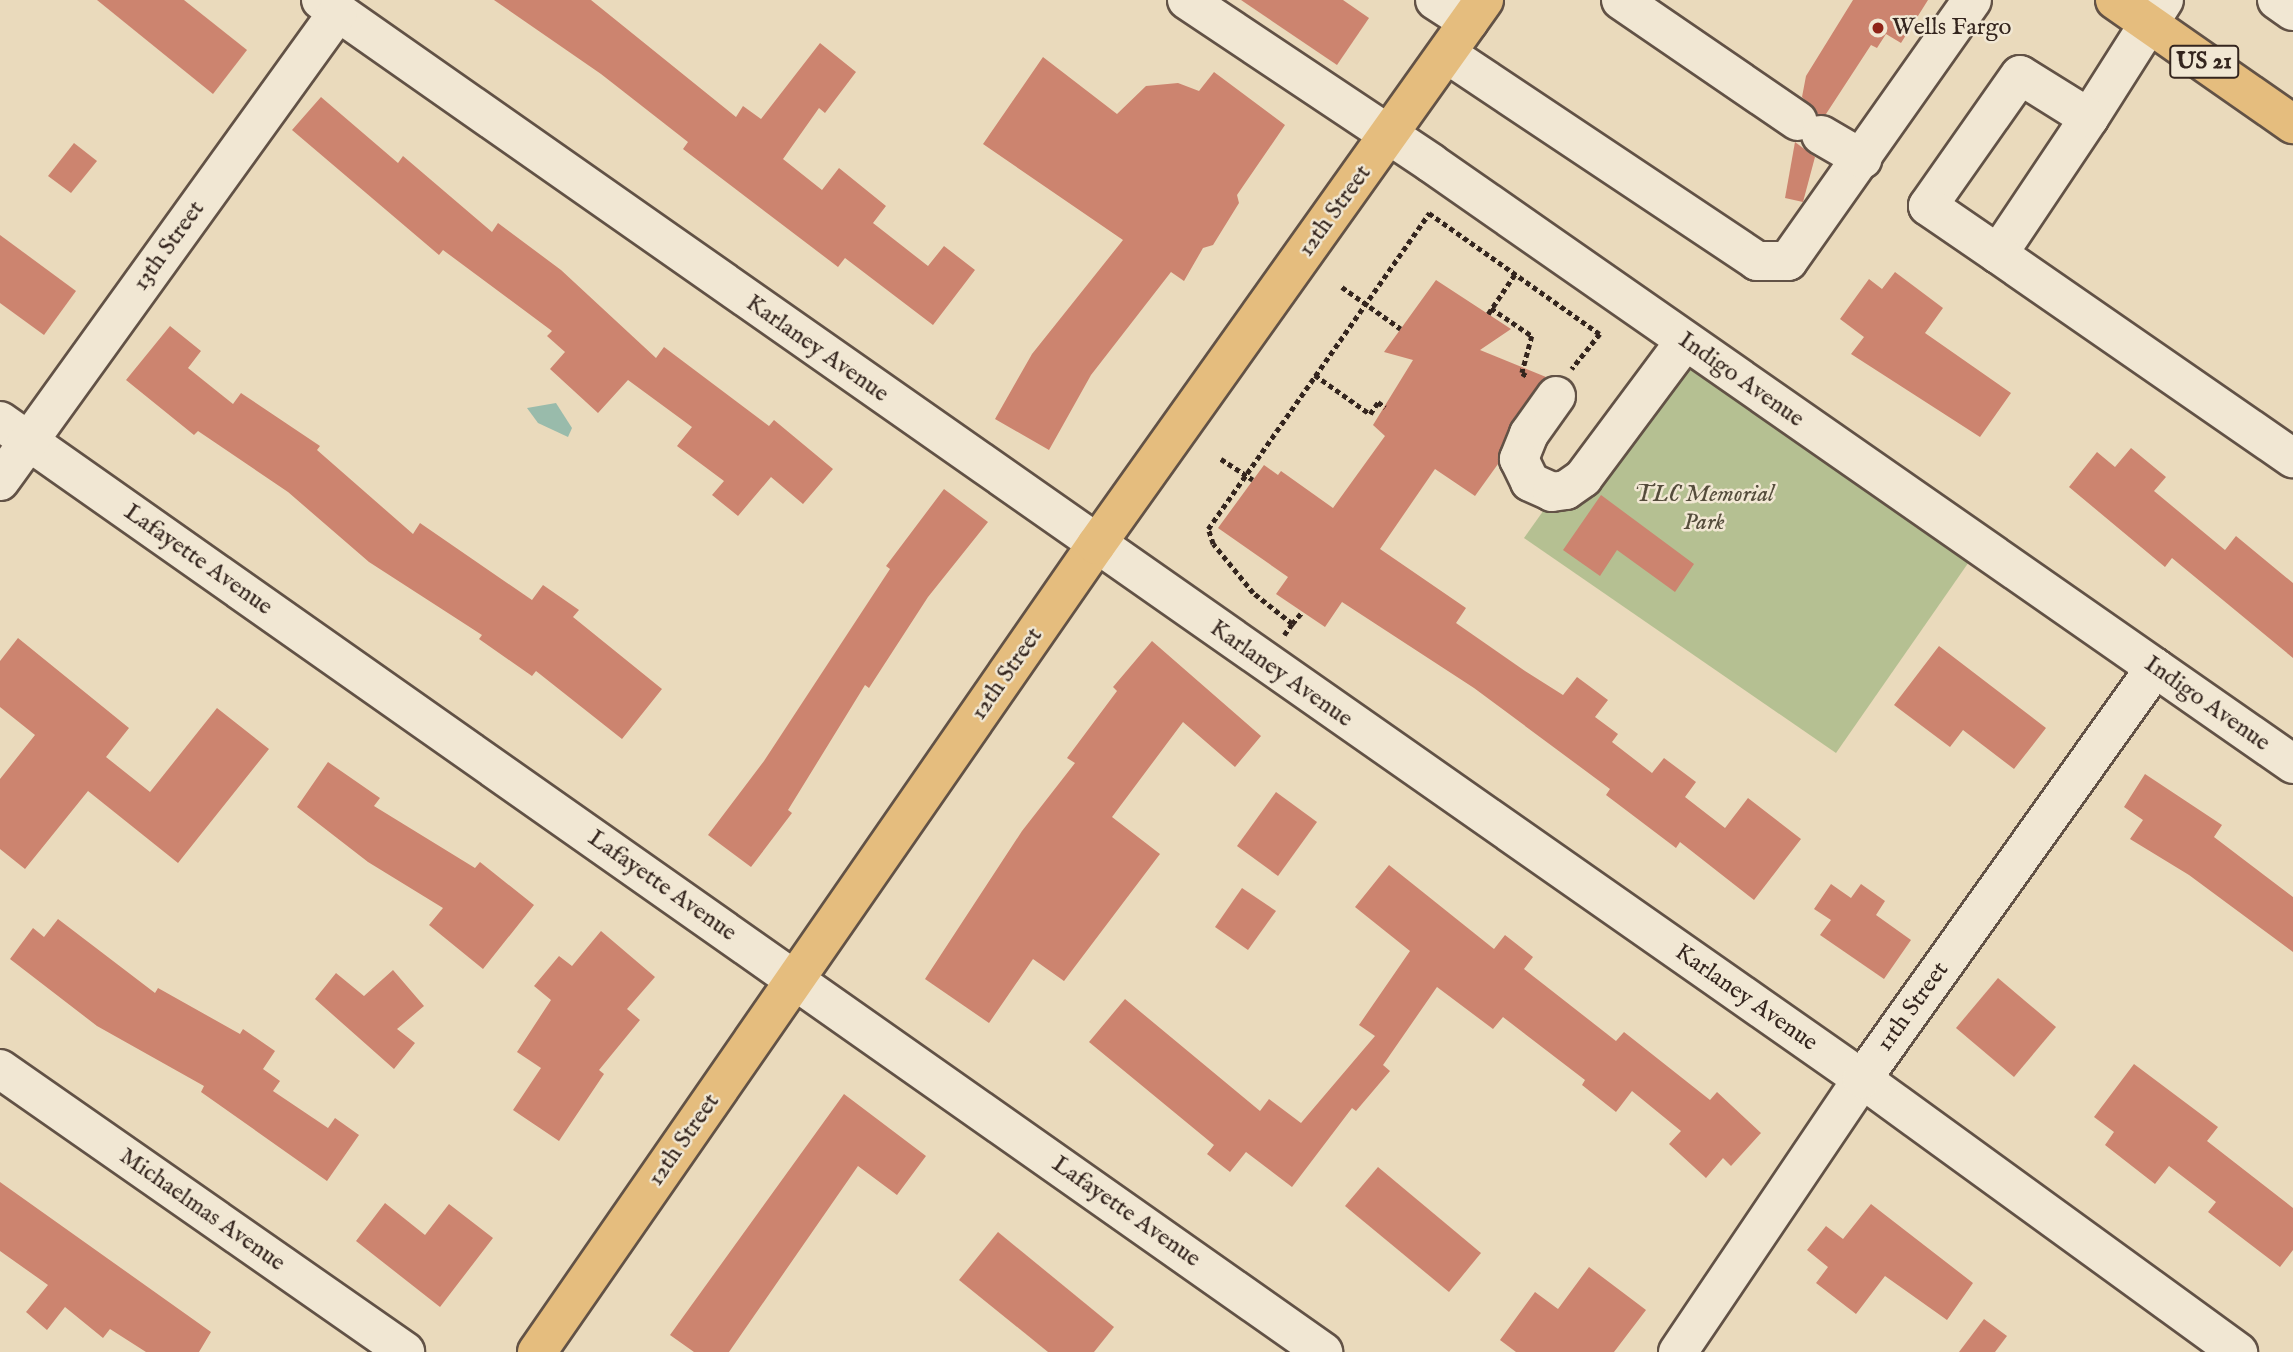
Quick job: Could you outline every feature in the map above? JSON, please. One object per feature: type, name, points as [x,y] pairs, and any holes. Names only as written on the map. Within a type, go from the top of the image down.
[{"type":"main road","name":"US 21","points":[[2115,0],[2156,12],[2293,124]]},
{"type":"main road","name":"12th Street","points":[[537,1352],[1096,545],[1477,11]]},
{"type":"street","name":"Indigo Avenue","points":[[1187,0],[1390,135],[2293,764]]},
{"type":"street","points":[[1434,0],[1477,11]]},
{"type":"street","points":[[1621,0],[1810,128],[1862,159]]},
{"type":"street","points":[[1447,54],[1757,261],[1788,261],[1972,0]]},
{"type":"street","points":[[2277,0],[2293,11]]},
{"type":"street","name":"13th Street","points":[[0,481],[14,431],[329,6]]},
{"type":"street","name":"Karlaney Avenue","points":[[329,6],[1862,1079],[2238,1352]]},
{"type":"street","points":[[1998,254],[2156,12]]},
{"type":"street","points":[[2089,118],[2020,75],[1928,206],[2293,458]]},
{"type":"street","points":[[1556,396],[1529,433],[1519,459],[1530,482],[1552,492],[1566,491],[1583,478],[1685,341]]},
{"type":"street","name":"Lafayette Avenue","points":[[14,431],[1323,1352]]},
{"type":"street","name":"11th Street","points":[[1678,1352],[1862,1079],[2155,668]]},
{"type":"street","name":"Michaelmas Avenue","points":[[0,1069],[405,1352]]},
{"type":"path","points":[[1292,624],[1253,593],[1209,537],[1211,523],[1429,213],[1600,334],[1556,396],[1522,373],[1532,336],[1491,307]]},
{"type":"path","points":[[1488,314],[1515,274]]},
{"type":"path","points":[[1342,287],[1401,329]]},
{"type":"path","points":[[1315,375],[1370,414],[1378,402],[1385,407]]},
{"type":"path","points":[[1221,459],[1253,480]]},
{"type":"path","points":[[1264,663],[1302,612]]},
{"type":"green space","name":"TLC Memorial Park","points":[[1671,331],[1980,546],[1836,753],[1524,538]]},
{"type":"shaded area","points":[[556,403],[572,428],[568,437],[538,423],[527,408]]},
{"type":"building","points":[[97,0],[184,0],[247,50],[213,94]]},
{"type":"building","points":[[494,0],[591,0],[736,117],[743,106],[761,119],[820,43],[856,72],[825,113],[819,108],[783,159],[822,190],[839,168],[886,206],[873,223],[928,266],[944,246],[975,270],[933,325],[845,258],[838,267],[683,149],[688,142],[601,74]]},
{"type":"building","points":[[1241,0],[1343,0],[1369,18],[1337,65]]},
{"type":"building","points":[[1853,0],[1928,0],[1901,43],[1886,34],[1877,48],[1871,45],[1826,114],[1818,114],[1802,97],[1806,76]]},
{"type":"building","points":[[1043,57],[1117,114],[1146,86],[1178,83],[1199,91],[1214,72],[1285,125],[1237,195],[1239,203],[1213,245],[1203,248],[1184,281],[1171,272],[1091,375],[1049,450],[995,419],[1032,354],[1123,240],[983,144]]},
{"type":"building","points":[[321,97],[398,163],[403,156],[492,232],[498,223],[561,270],[656,358],[664,347],[769,426],[774,420],[833,469],[803,504],[771,477],[738,516],[712,495],[724,481],[677,446],[692,427],[628,380],[598,413],[550,369],[565,352],[547,336],[552,331],[443,250],[439,255],[292,130]]},
{"type":"building","points":[[1795,142],[1815,157],[1803,202],[1785,198]]},
{"type":"building","points":[[74,143],[97,161],[71,193],[48,176]]},
{"type":"building","points":[[0,235],[76,291],[44,335],[0,303]]},
{"type":"building","points":[[1895,272],[1943,308],[1925,333],[2011,393],[1980,437],[1851,354],[1864,337],[1840,319],[1869,279],[1882,289]]},
{"type":"building","points":[[1436,280],[1511,329],[1480,350],[1546,377],[1511,422],[1498,464],[1475,496],[1435,469],[1380,549],[1466,608],[1456,623],[1525,671],[1563,695],[1577,677],[1608,700],[1595,717],[1618,734],[1612,742],[1652,773],[1664,758],[1696,782],[1685,797],[1725,828],[1748,798],[1801,839],[1754,900],[1680,842],[1676,848],[1606,795],[1610,789],[1474,688],[1342,602],[1325,627],[1276,594],[1288,577],[1218,528],[1264,465],[1278,475],[1281,471],[1333,508],[1385,436],[1373,425],[1413,360],[1384,352]]},
{"type":"building","points":[[170,326],[201,351],[188,368],[233,404],[241,393],[320,446],[317,450],[413,534],[420,523],[532,600],[543,585],[579,610],[573,617],[662,689],[622,739],[536,671],[532,676],[479,639],[482,635],[369,562],[288,492],[198,431],[194,435],[126,380]]},
{"type":"building","points":[[2131,448],[2166,477],[2154,491],[2225,550],[2236,536],[2293,583],[2293,658],[2172,558],[2165,567],[2069,487],[2097,452],[2115,467]]},
{"type":"building","points":[[944,489],[988,522],[928,597],[869,688],[865,685],[788,810],[792,813],[751,867],[708,835],[764,761],[890,569],[886,566]]},
{"type":"building","points":[[1601,495],[1694,564],[1675,592],[1617,550],[1600,576],[1563,550]]},
{"type":"building","points":[[18,638],[129,728],[106,757],[150,792],[217,708],[269,749],[178,863],[88,791],[25,869],[0,849],[0,779],[35,735],[0,707],[0,661]]},
{"type":"building","points":[[1152,641],[1261,736],[1235,767],[1183,722],[1112,817],[1160,854],[1064,981],[1033,959],[989,1023],[925,979],[1022,831],[1075,763],[1067,758],[1117,691],[1113,687]]},
{"type":"building","points":[[1939,646],[2046,728],[2014,769],[1963,730],[1950,747],[1894,705]]},
{"type":"building","points":[[328,762],[380,798],[374,806],[475,868],[480,862],[534,905],[483,969],[429,925],[443,908],[368,862],[297,807]]},
{"type":"building","points":[[2145,774],[2222,825],[2214,837],[2293,897],[2293,952],[2189,875],[2130,839],[2143,820],[2124,807]]},
{"type":"building","points":[[1276,792],[1317,822],[1278,876],[1237,846]]},
{"type":"building","points":[[1389,865],[1494,949],[1505,935],[1533,957],[1524,969],[1616,1041],[1624,1032],[1710,1100],[1717,1092],[1761,1133],[1731,1166],[1723,1158],[1706,1178],[1669,1144],[1681,1131],[1632,1091],[1616,1112],[1582,1085],[1585,1080],[1503,1017],[1493,1029],[1437,987],[1383,1065],[1390,1071],[1356,1111],[1352,1108],[1292,1187],[1246,1152],[1230,1172],[1207,1154],[1214,1145],[1089,1042],[1125,999],[1260,1111],[1269,1099],[1301,1123],[1375,1036],[1359,1025],[1410,951],[1355,907]]},
{"type":"building","points":[[1831,884],[1851,898],[1861,884],[1885,901],[1876,915],[1911,940],[1884,979],[1820,935],[1831,920],[1814,909]]},
{"type":"building","points":[[1242,888],[1276,911],[1248,950],[1215,927]]},
{"type":"building","points":[[58,919],[155,993],[158,988],[240,1034],[243,1029],[275,1051],[263,1069],[280,1081],[273,1091],[328,1128],[335,1118],[359,1135],[327,1181],[201,1092],[204,1086],[97,1026],[10,959],[33,928],[44,937]]},
{"type":"building","points":[[601,931],[655,977],[627,1009],[640,1020],[599,1070],[604,1074],[559,1141],[513,1110],[541,1068],[517,1052],[551,1000],[534,986],[559,956],[572,966]]},
{"type":"building","points":[[393,970],[424,1006],[397,1029],[415,1043],[394,1069],[315,999],[336,973],[364,996]]},
{"type":"building","points":[[1998,978],[2056,1027],[2014,1077],[1956,1028]]},
{"type":"building","points":[[2134,1064],[2218,1127],[2207,1141],[2293,1208],[2293,1250],[2280,1267],[2208,1212],[2216,1202],[2169,1166],[2155,1184],[2105,1145],[2114,1132],[2094,1117]]},
{"type":"building","points":[[844,1094],[926,1156],[897,1195],[858,1166],[729,1352],[694,1352],[670,1335]]},
{"type":"building","points":[[1378,1167],[1481,1253],[1449,1292],[1345,1206]]},
{"type":"building","points":[[0,1182],[211,1332],[199,1352],[146,1352],[110,1329],[103,1338],[65,1307],[47,1330],[26,1312],[48,1285],[0,1251]]},
{"type":"building","points":[[385,1203],[425,1235],[449,1204],[493,1238],[440,1307],[356,1241]]},
{"type":"building","points":[[1871,1204],[1973,1283],[1947,1320],[1885,1276],[1856,1314],[1816,1283],[1828,1267],[1807,1250],[1826,1226],[1843,1239]]},
{"type":"building","points":[[998,1232],[1114,1327],[1094,1352],[1048,1352],[959,1280]]},
{"type":"building","points":[[1589,1267],[1646,1310],[1614,1352],[1516,1352],[1500,1340],[1535,1292],[1558,1309]]},
{"type":"building","points":[[1984,1319],[2007,1336],[1995,1352],[1959,1352]]},
{"type":"place","name":"Wells Fargo","points":[[1878,28]]}]
